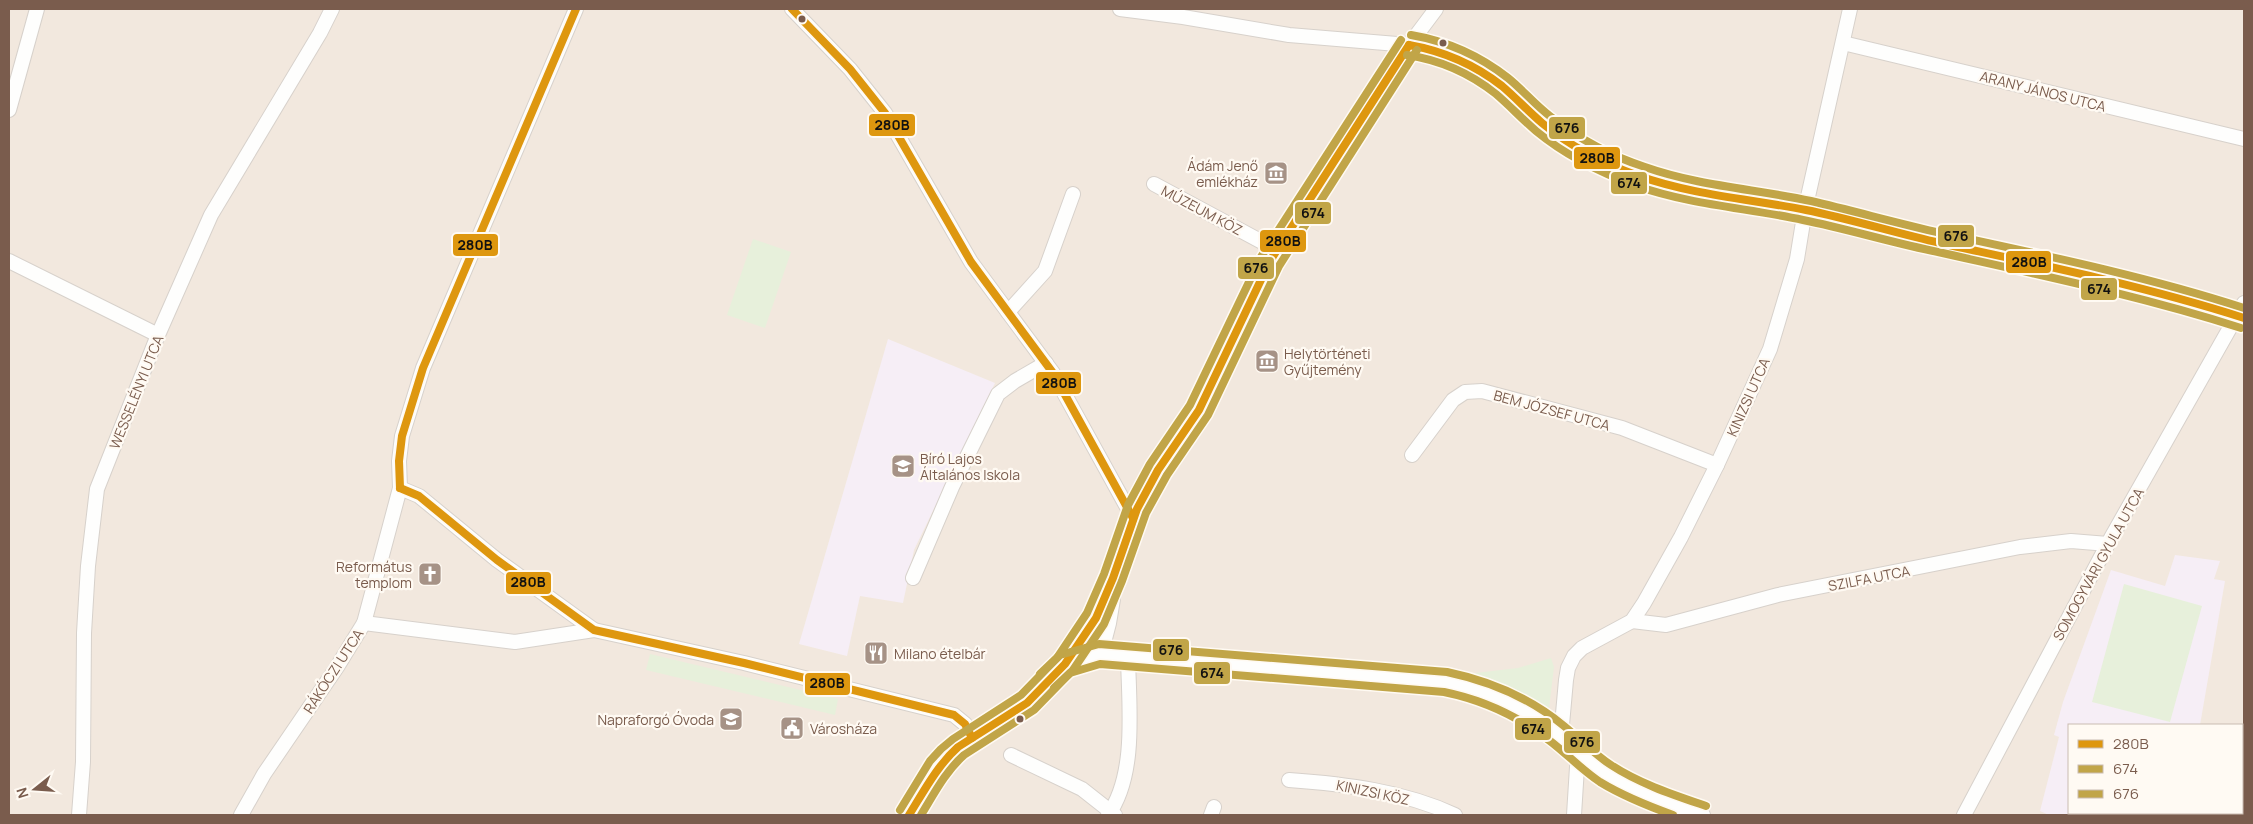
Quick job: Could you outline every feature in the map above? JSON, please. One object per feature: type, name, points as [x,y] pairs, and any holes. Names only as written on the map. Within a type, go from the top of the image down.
[{"type":"street","points":[[9,110],[37,9]]},
{"type":"street","name":"WESSELÉNYI UTCA","points":[[79,815],[83,762],[84,633],[88,566],[97,489],[158,335],[212,215],[332,9]]},
{"type":"street","name":"RÁKÓCZI UTCA","points":[[241,815],[264,774],[338,667],[364,623],[400,488],[399,461],[402,436],[423,368],[576,9]]},
{"type":"street","points":[[792,9],[850,68],[885,113],[971,262],[1046,363],[1133,518]]},
{"type":"street","points":[[1120,9],[1184,13],[1288,35],[1409,45],[1443,53],[1496,82],[1543,124],[1587,152],[1641,177],[1668,184],[1805,210],[1873,228],[2098,276],[2197,303],[2242,312]]},
{"type":"street","points":[[909,815],[939,766],[958,746],[1027,703],[1065,664],[1096,618],[1114,578],[1133,518],[1158,470],[1199,410],[1241,318],[1277,250],[1409,45],[1436,9]]},
{"type":"street","name":"KINIZSI UTCA","points":[[1632,621],[1681,537],[1717,465],[1770,348],[1797,259],[1805,210],[1850,9]]},
{"type":"street","name":"ARANY JÁNOS UTCA","points":[[1842,43],[2244,138]]},
{"type":"street","name":"MÚZEUM KÖZ","points":[[1154,184],[1277,250]]},
{"type":"street","points":[[1008,312],[1045,271],[1073,194]]},
{"type":"street","points":[[9,261],[158,335]]},
{"type":"street","name":"SOMOGYVÁRI GYULA UTCA","points":[[1964,815],[2108,544],[2242,312]]},
{"type":"street","points":[[913,578],[952,487],[998,394],[1015,381],[1046,363]]},
{"type":"street","name":"BEM JÓZSEF UTCA","points":[[1412,455],[1453,400],[1465,392],[1482,391],[1622,428],[1717,465]]},
{"type":"street","points":[[400,488],[419,496],[497,560],[594,630]]},
{"type":"street","name":"SZILFA UTCA","points":[[1632,621],[1666,626],[1778,595],[2020,547],[2071,541],[2108,544]]},
{"type":"street","points":[[1099,654],[1107,624],[1114,578]]},
{"type":"street","points":[[1561,736],[1566,680],[1568,668],[1574,656],[1582,648],[1632,621]]},
{"type":"street","points":[[364,623],[515,642],[594,630],[744,663],[954,715],[965,724],[972,738]]},
{"type":"street","points":[[1065,664],[1099,654],[1128,658],[1445,682],[1473,687],[1503,698],[1532,716],[1561,736],[1605,774],[1663,802],[1703,815]]},
{"type":"street","points":[[1011,755],[1082,789],[1111,814],[1124,782],[1129,711],[1128,658]]},
{"type":"street","points":[[1574,815],[1577,767],[1583,756]]},
{"type":"street","name":"KINIZSI KÖZ","points":[[1289,780],[1344,784],[1396,795],[1455,815]]},
{"type":"shaded area","points":[[9,9],[2244,9],[2244,815],[9,815]]},
{"type":"shaded area","name":"Bíró Lajos Általános Iskola","points":[[888,339],[995,383],[914,550],[903,603],[860,596],[847,656],[799,644]]},
{"type":"shaded area","points":[[2175,555],[2220,561],[2214,579],[2225,581],[2200,724],[2068,724],[2068,814],[2229,815],[2049,815],[2040,811],[2059,737],[2054,735],[2063,702],[2111,570],[2165,586]]},
{"type":"green space","points":[[753,239],[791,252],[765,328],[727,315]]},
{"type":"green space","points":[[2124,584],[2202,606],[2170,722],[2092,702]]},
{"type":"green space","points":[[650,654],[838,699],[835,715],[646,670]]},
{"type":"green space","points":[[1551,658],[1554,667],[1548,717],[1521,700],[1485,683],[1455,677],[1458,675],[1518,668]]},
{"type":"transit line","name":"280B","points":[[400,488],[399,461],[402,436],[423,368],[576,9]]},
{"type":"transit line","name":"280B","points":[[792,9],[850,69],[885,113],[971,262],[1053,373],[1133,518]]},
{"type":"transit line","name":"676","points":[[1411,35],[1450,45],[1474,56],[1508,78],[1545,112],[1573,133],[1632,163],[1686,179],[1811,201],[1941,233],[2094,267],[2207,296],[2244,308]]},
{"type":"transit line","name":"676","points":[[900,810],[930,761],[941,749],[953,739],[1021,695],[1057,658],[1087,613],[1104,574],[1128,505],[1150,464],[1190,405],[1261,257],[1401,40]]},
{"type":"transit line","name":"280B","points":[[1409,45],[1434,51],[1470,65],[1492,78],[1542,123],[1576,147],[1613,166],[1639,176],[1680,188],[1823,214],[1923,239],[2093,277],[2206,306],[2244,318]]},
{"type":"transit line","name":"280B","points":[[909,815],[931,779],[950,754],[1027,703],[1065,664],[1096,618],[1113,578],[1137,509],[1158,470],[1199,410],[1270,261],[1409,45]]},
{"type":"transit line","name":"674","points":[[921,815],[940,784],[957,762],[964,755],[1034,710],[1073,670],[1104,624],[1122,581],[1146,513],[1167,475],[1208,415],[1279,266],[1417,50]]},
{"type":"transit line","name":"674","points":[[1407,55],[1431,60],[1466,74],[1496,94],[1536,131],[1571,156],[1637,186],[1678,198],[1820,224],[2014,269],[2166,306],[2241,328]]},
{"type":"transit line","name":"280B","points":[[400,488],[419,496],[497,560],[594,630],[744,663],[954,715],[965,724],[972,738]]},
{"type":"transit line","name":"676","points":[[1040,674],[1060,655],[1099,644],[1447,672],[1479,680],[1523,699],[1551,716],[1599,756],[1622,772],[1657,789],[1706,806]]},
{"type":"transit line","name":"674","points":[[1054,688],[1070,673],[1100,664],[1444,692],[1500,710],[1538,732],[1600,782],[1618,792],[1673,815]]},
{"type":"place","name":"Ádám Jenő emlékház","points":[[1276,173]]},
{"type":"place","name":"Helytörténeti Gyűjtemény","points":[[1267,361]]},
{"type":"place","name":"Bíró Lajos Általános Iskola","points":[[903,466]]},
{"type":"place","name":"Református templom","points":[[430,574]]},
{"type":"place","name":"Milano ételbár","points":[[876,653]]},
{"type":"place","name":"Napraforgó Óvoda","points":[[731,719]]},
{"type":"place","name":"Városháza","points":[[792,728]]}]
